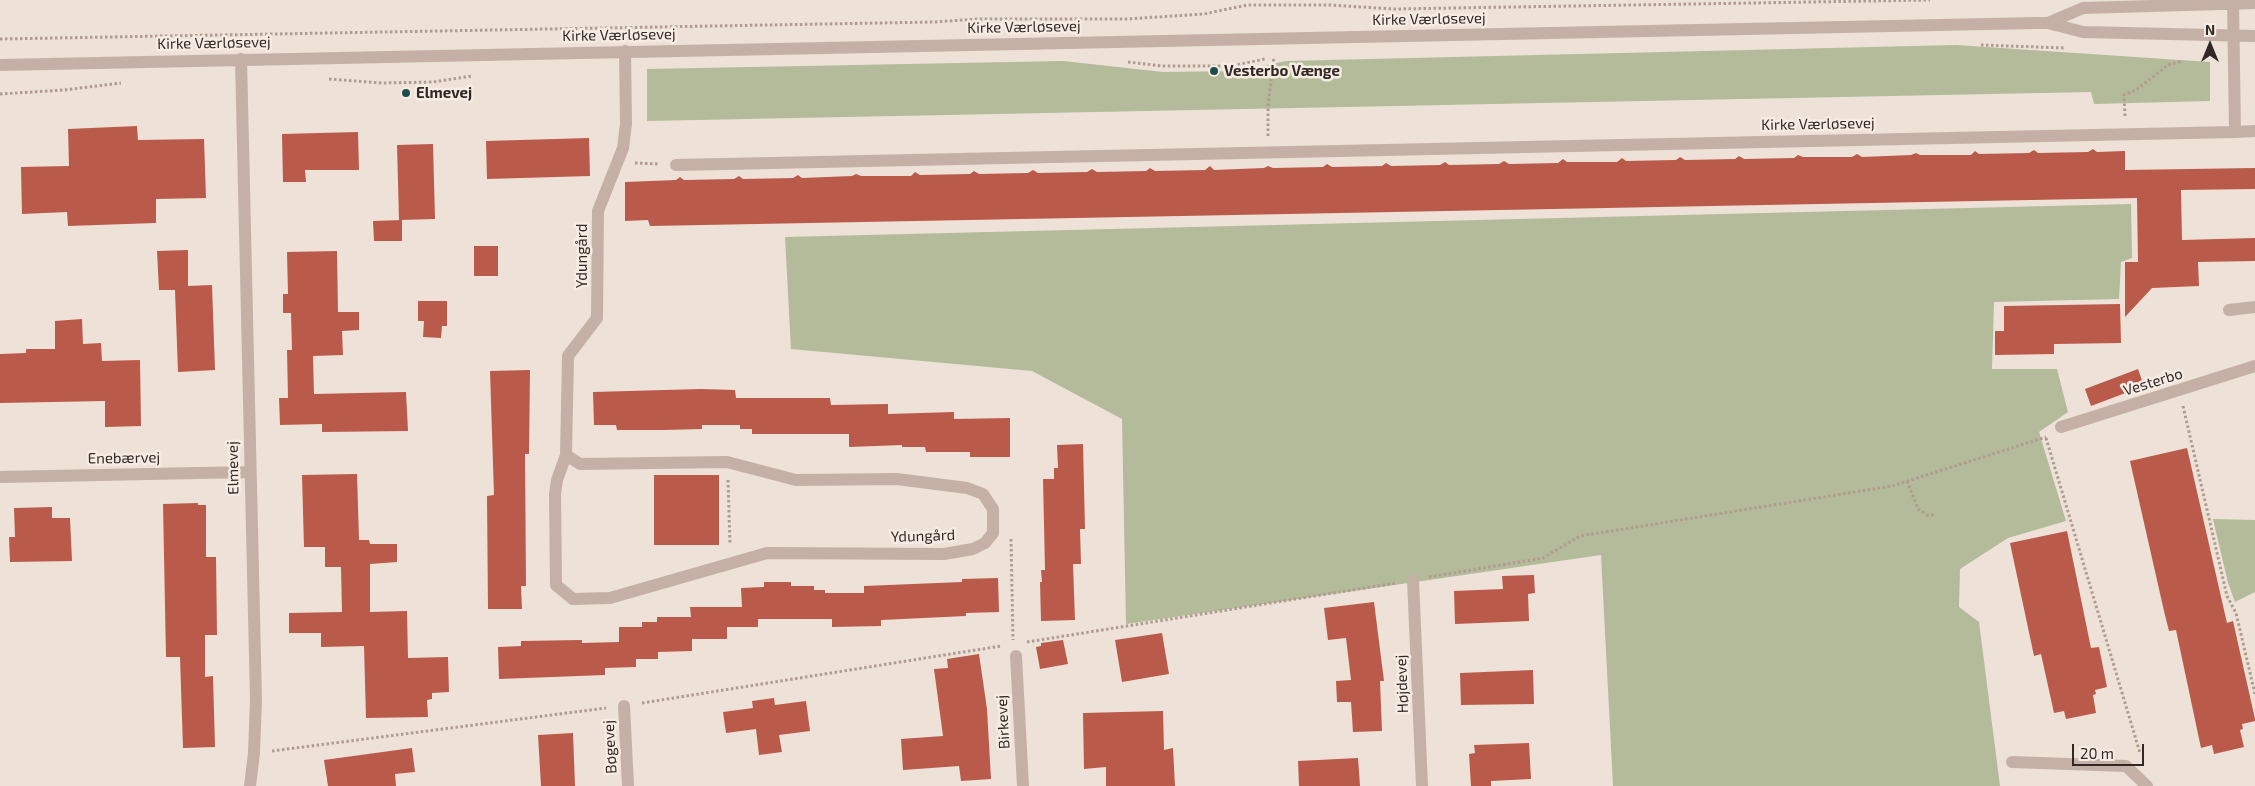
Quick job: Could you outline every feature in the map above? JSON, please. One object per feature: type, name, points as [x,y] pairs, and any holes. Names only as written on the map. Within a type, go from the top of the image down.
[{"type":"street","points":[[2233,2],[2235,132],[2255,131]]},
{"type":"street","name":"Kirke Værløsevej","points":[[2048,23],[2083,4],[2255,3]]},
{"type":"street","points":[[2083,4],[2083,32]]},
{"type":"street","name":"Kirke Værløsevej","points":[[0,65],[2048,23],[2083,32],[2255,36]]},
{"type":"street","name":"Ydungård","points":[[566,455],[580,464],[727,462],[796,480],[896,479],[967,488],[983,494],[993,509],[993,533],[985,543],[973,550],[944,554],[767,553],[610,598],[573,599],[556,585],[555,494],[557,480],[566,455],[568,356],[597,318],[598,211],[623,148],[626,124],[625,52]]},
{"type":"street","name":"Elmevej","points":[[242,59],[249,472],[256,700],[254,753],[250,786]]},
{"type":"street","name":"Kirke Værløsevej","points":[[676,165],[2235,132]]},
{"type":"street","points":[[2230,310],[2255,307]]},
{"type":"street","name":"Vesterbo","points":[[2061,427],[2178,392],[2255,366]]},
{"type":"street","name":"Enebærvej","points":[[0,477],[249,472]]},
{"type":"street","name":"Højdevej","points":[[1413,580],[1422,786]]},
{"type":"street","name":"Birkevej","points":[[1016,656],[1023,786]]},
{"type":"street","name":"Bøgevej","points":[[624,706],[628,786]]},
{"type":"street","points":[[2012,762],[2126,766],[2147,786]]},
{"type":"path","points":[[0,39],[933,22],[979,19],[1127,18],[1204,14],[1247,5],[1330,5],[1394,9],[1930,0]]},
{"type":"path","points":[[1268,115],[1274,57]]},
{"type":"path","points":[[2125,135],[2124,95],[2136,90],[2168,65],[2183,61]]},
{"type":"path","points":[[0,94],[64,90],[125,82]]},
{"type":"path","points":[[617,163],[676,165]]},
{"type":"path","points":[[2178,392],[2184,410],[2227,596],[2236,613],[2255,694]]},
{"type":"path","points":[[1011,535],[1013,645],[1543,558],[1580,536],[1892,486],[2046,438],[2061,427]]},
{"type":"path","points":[[2046,438],[2142,760]]},
{"type":"path","points":[[727,462],[730,565]]},
{"type":"path","points":[[1907,481],[1918,509],[1927,515],[1935,514]]},
{"type":"path","points":[[254,753],[624,706],[1003,646]]},
{"type":"green space","points":[[1956,45],[2210,62],[2210,101],[2094,104],[2091,92],[647,121],[647,69],[1063,61],[1163,72],[1238,71],[1286,61]]},
{"type":"green space","points":[[2131,204],[2132,258],[2121,262],[2119,299],[1994,302],[1992,369],[2057,369],[2068,412],[2039,432],[2066,521],[2008,538],[1960,569],[1959,607],[1979,622],[2000,786],[1613,786],[1601,555],[1126,624],[1122,419],[1032,371],[791,349],[785,237]]},
{"type":"green space","points":[[2213,519],[2255,520],[2255,592],[2235,602],[2228,583]]},
{"type":"building","points":[[137,126],[138,140],[204,139],[206,198],[156,199],[156,223],[68,226],[67,212],[22,214],[21,167],[69,166],[68,129]]},
{"type":"building","points":[[358,132],[359,170],[305,170],[306,182],[283,182],[282,134]]},
{"type":"building","points":[[589,138],[590,176],[487,179],[486,141]]},
{"type":"building","points":[[433,144],[435,219],[399,220],[397,145]]},
{"type":"building","points":[[2093,149],[2097,152],[2125,151],[2125,170],[2255,168],[2255,189],[2181,190],[2182,240],[2255,238],[2255,261],[2198,262],[2199,286],[2152,288],[2125,317],[2125,262],[2138,262],[2137,198],[650,226],[648,220],[625,221],[625,182],[676,180],[680,177],[684,180],[734,179],[739,176],[743,179],[793,178],[798,175],[802,178],[852,176],[856,174],[861,176],[911,176],[915,172],[920,175],[970,174],[974,171],[979,174],[1028,173],[1033,170],[1038,173],[1087,172],[1092,169],[1097,172],[1146,171],[1150,168],[1155,171],[1205,170],[1210,166],[1214,170],[1264,168],[1268,166],[1273,168],[1323,167],[1327,164],[1332,167],[1382,166],[1386,163],[1391,166],[1440,165],[1445,162],[1449,165],[1499,164],[1504,161],[1509,164],[1558,163],[1563,159],[1567,162],[1617,162],[1622,158],[1626,161],[1676,160],[1680,157],[1685,160],[1735,159],[1739,156],[1744,159],[1794,158],[1798,155],[1803,157],[1852,157],[1857,154],[1862,157],[1911,155],[1916,153],[1920,155],[1971,155],[1975,151],[1979,154],[2029,153],[2034,150],[2038,153],[2088,152]]},
{"type":"building","points":[[402,220],[402,241],[374,241],[373,221]]},
{"type":"building","points":[[474,246],[498,246],[498,276],[474,276]]},
{"type":"building","points":[[188,250],[188,286],[212,285],[215,370],[178,372],[175,290],[159,290],[157,251]]},
{"type":"building","points":[[337,251],[338,312],[359,312],[359,330],[342,331],[343,355],[313,356],[314,394],[406,392],[408,431],[322,432],[322,424],[280,425],[279,398],[288,398],[287,350],[292,350],[291,313],[283,313],[283,294],[288,294],[287,252]]},
{"type":"building","points":[[418,301],[447,301],[447,326],[442,326],[441,338],[423,337],[424,321],[418,321]]},
{"type":"building","points":[[2120,304],[2121,343],[2054,344],[2054,354],[1995,355],[1995,331],[2004,331],[2004,306]]},
{"type":"building","points":[[82,319],[83,344],[101,343],[102,361],[140,360],[141,426],[105,427],[105,401],[0,403],[0,354],[26,353],[26,349],[55,349],[55,321]]},
{"type":"building","points":[[2138,369],[2144,386],[2091,406],[2085,389]]},
{"type":"building","points":[[530,370],[529,454],[525,454],[526,586],[521,586],[522,609],[488,609],[487,496],[494,495],[490,371]]},
{"type":"building","points":[[735,390],[736,398],[830,398],[831,405],[888,404],[888,414],[954,412],[954,419],[1010,418],[1010,457],[970,457],[970,452],[926,452],[925,447],[902,447],[902,445],[849,447],[849,434],[752,434],[752,429],[740,429],[740,425],[702,425],[702,429],[617,430],[616,425],[594,425],[593,392]]},
{"type":"building","points":[[1083,444],[1085,529],[1080,529],[1081,564],[1073,564],[1075,620],[1041,621],[1040,582],[1042,582],[1041,570],[1045,570],[1043,479],[1054,479],[1054,468],[1058,468],[1057,445]]},
{"type":"building","points":[[2187,448],[2227,623],[2233,621],[2255,719],[2255,721],[2242,724],[2243,729],[2240,730],[2244,747],[2214,754],[2212,745],[2201,748],[2176,630],[2169,631],[2130,461]]},
{"type":"building","points":[[357,474],[359,540],[369,540],[370,544],[397,544],[397,562],[370,564],[370,612],[407,611],[408,658],[448,657],[449,692],[432,693],[432,699],[427,700],[428,717],[366,718],[364,646],[321,647],[321,633],[289,633],[289,613],[342,612],[341,567],[325,567],[325,547],[304,547],[302,475]]},
{"type":"building","points":[[654,475],[719,475],[719,545],[654,545]]},
{"type":"building","points":[[198,503],[198,505],[206,505],[206,557],[216,557],[217,635],[205,635],[205,677],[213,676],[215,747],[183,748],[180,657],[166,657],[163,504]]},
{"type":"building","points":[[52,507],[52,518],[70,518],[72,561],[10,562],[9,537],[15,537],[14,508]]},
{"type":"building","points":[[2067,531],[2091,648],[2099,647],[2107,687],[2095,690],[2096,694],[2093,695],[2096,713],[2066,719],[2064,711],[2054,713],[2041,654],[2034,656],[2010,543]]},
{"type":"building","points":[[1534,575],[1535,593],[1528,594],[1529,621],[1455,624],[1454,591],[1503,589],[1502,576]]},
{"type":"building","points":[[998,578],[999,612],[966,613],[966,616],[881,620],[881,626],[832,627],[832,619],[758,619],[758,627],[727,627],[727,639],[692,639],[692,651],[658,652],[658,659],[636,659],[636,667],[605,668],[605,675],[499,679],[498,647],[521,646],[521,641],[582,640],[582,643],[619,642],[619,627],[642,627],[642,622],[657,622],[657,617],[691,617],[690,607],[742,607],[741,588],[764,587],[764,582],[791,582],[791,586],[814,586],[814,590],[825,590],[825,593],[864,593],[864,586],[962,582],[962,579]]},
{"type":"building","points":[[1374,602],[1384,681],[1380,681],[1382,731],[1353,732],[1351,702],[1337,702],[1336,681],[1351,680],[1346,638],[1328,640],[1324,608]]},
{"type":"building","points":[[1162,633],[1169,674],[1122,682],[1115,640]]},
{"type":"building","points":[[1063,640],[1068,664],[1040,669],[1036,647],[1041,646],[1041,643]]},
{"type":"building","points":[[979,654],[987,709],[991,779],[961,781],[959,766],[903,770],[901,739],[943,736],[934,669],[948,668],[947,659]]},
{"type":"building","points":[[1533,670],[1534,704],[1461,705],[1460,673]]},
{"type":"building","points":[[774,698],[775,705],[806,701],[810,731],[779,735],[782,752],[759,755],[756,729],[726,733],[723,712],[753,708],[752,701]]},
{"type":"building","points":[[1163,711],[1164,750],[1173,748],[1175,786],[1106,786],[1106,767],[1084,769],[1083,713]]},
{"type":"building","points":[[573,733],[575,786],[541,786],[538,735]]},
{"type":"building","points":[[1529,743],[1531,779],[1491,781],[1491,786],[1471,786],[1469,754],[1475,753],[1474,745]]},
{"type":"building","points":[[412,748],[415,772],[395,774],[396,786],[328,786],[324,760]]},
{"type":"building","points":[[1358,758],[1360,786],[1299,786],[1298,761]]},
{"type":"place","name":"Vesterbo Vænge","points":[[1214,71]]},
{"type":"place","name":"Elmevej","points":[[406,93]]}]
